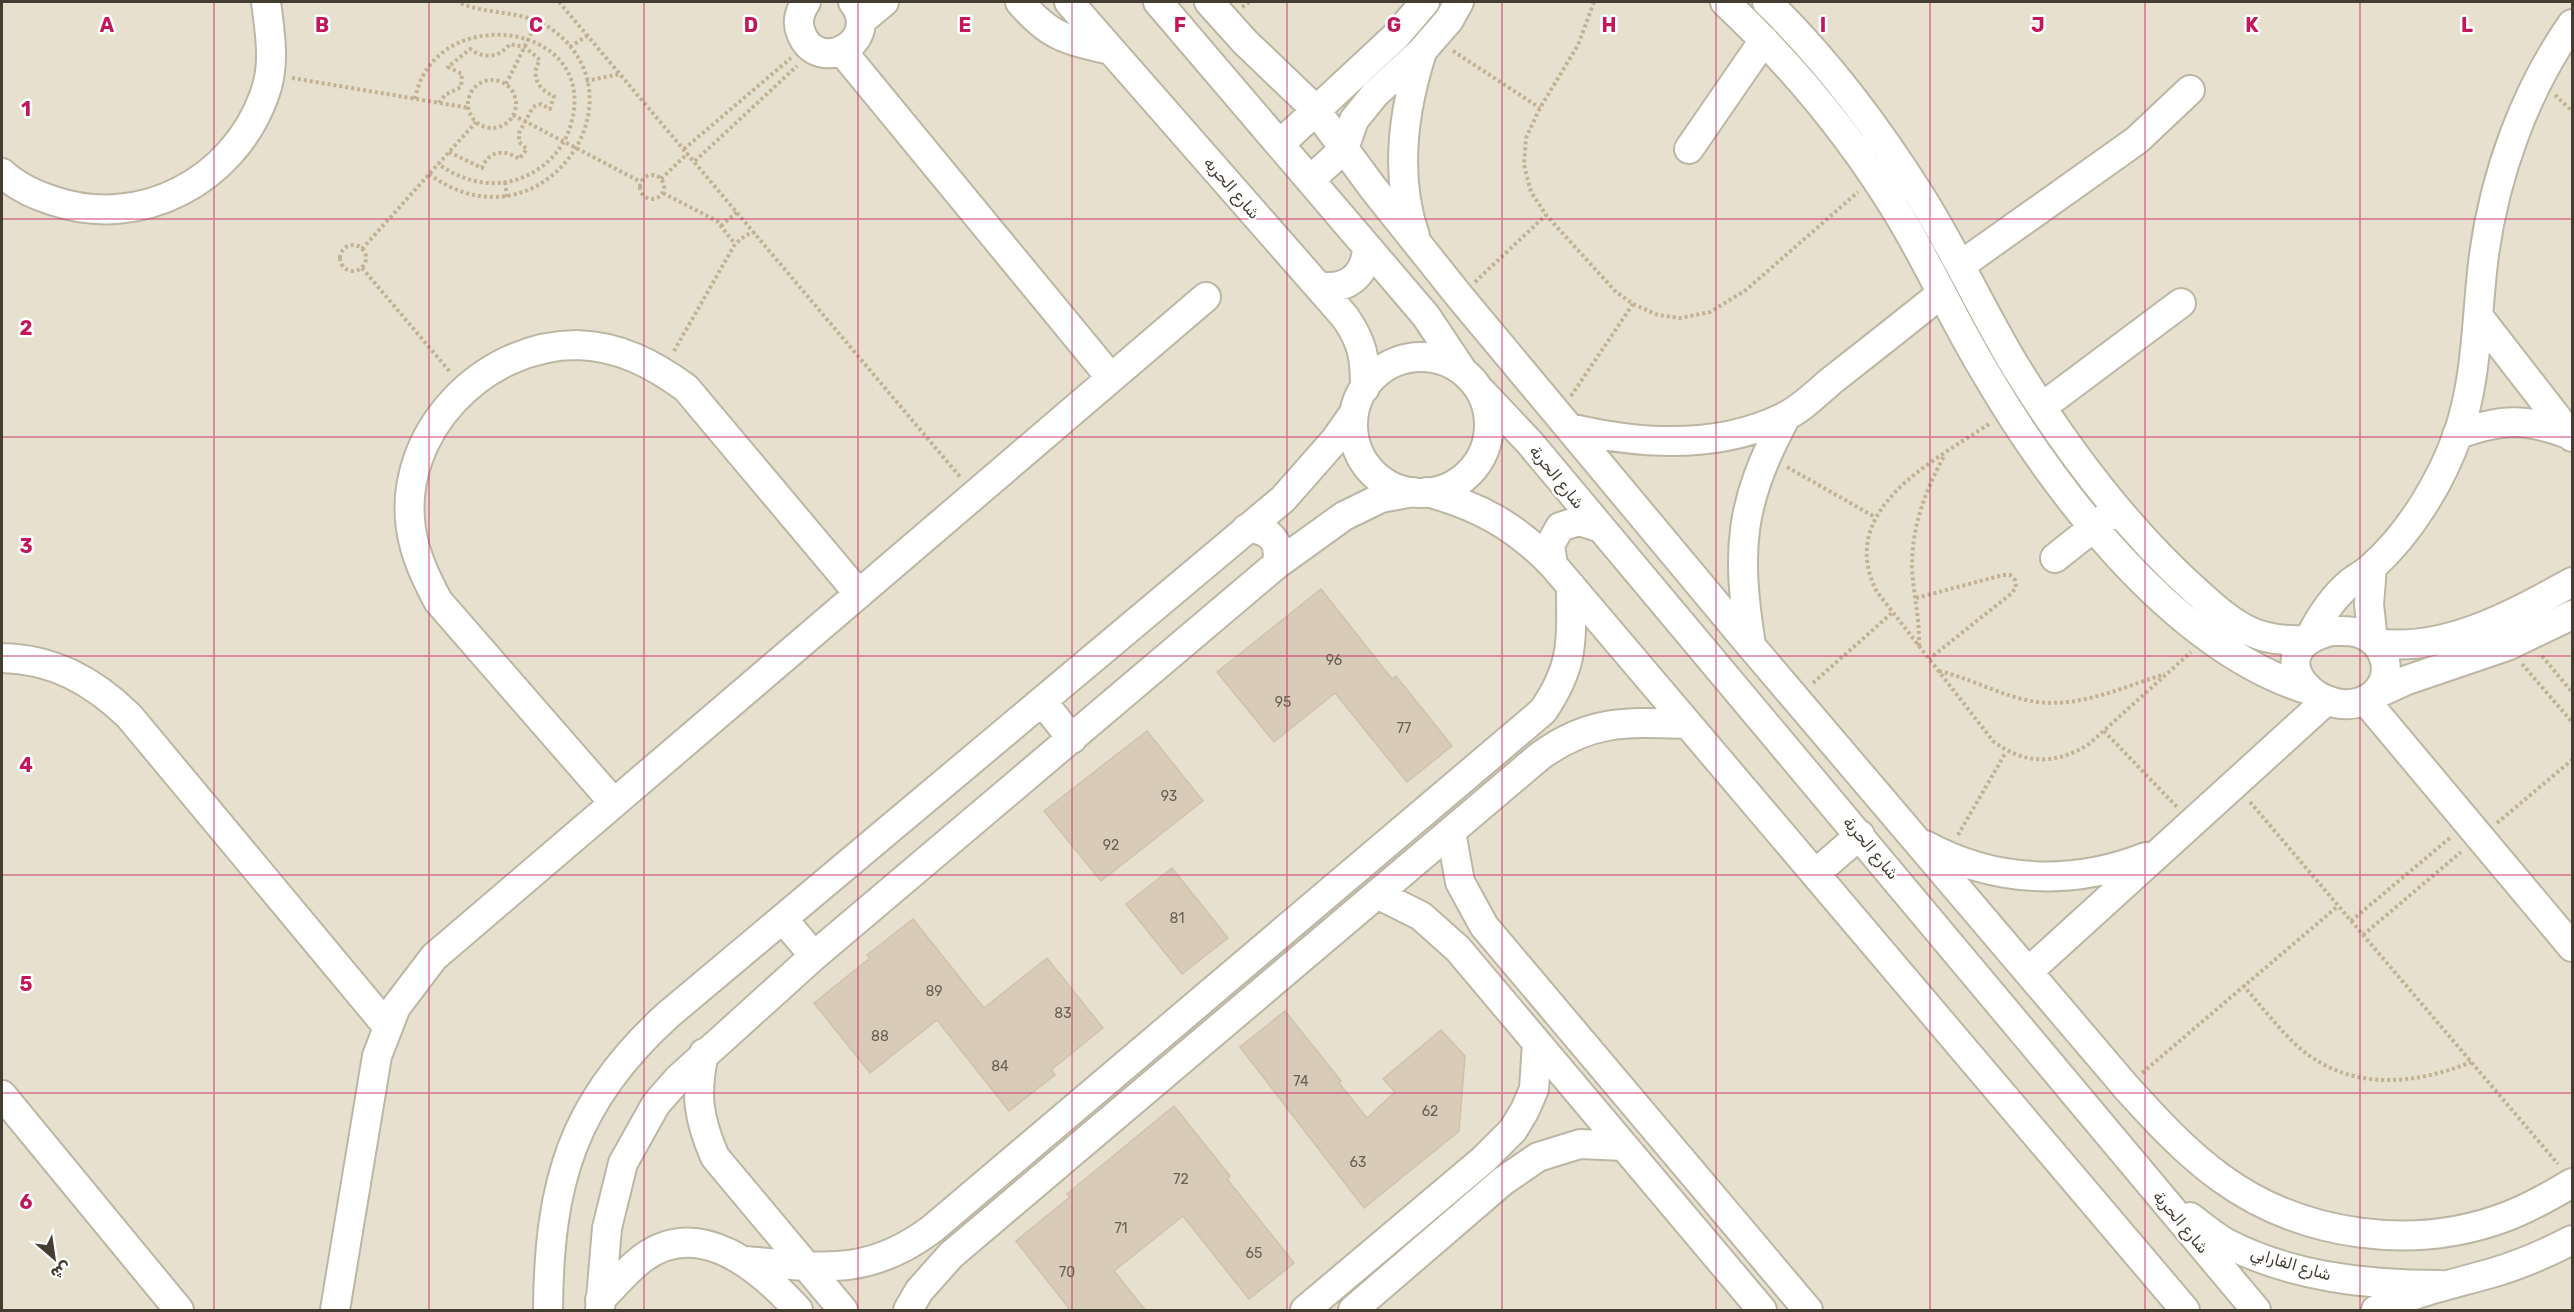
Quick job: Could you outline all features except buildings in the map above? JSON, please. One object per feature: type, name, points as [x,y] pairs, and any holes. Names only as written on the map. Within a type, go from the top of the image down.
[{"type":"street","points":[[2,173],[38,196],[71,207],[105,210],[140,207],[173,196],[204,178],[230,155],[251,127],[265,95],[272,61],[266,2]]},
{"type":"street","points":[[806,2],[801,9],[799,28],[821,48],[1111,378]]},
{"type":"street","points":[[821,48],[856,39],[857,11],[884,2]]},
{"type":"street","points":[[1020,2],[1044,28],[1057,36],[1110,50]]},
{"type":"street","name":"شارع الحريه","points":[[1069,2],[1318,286],[1359,337],[1365,362],[1360,400]]},
{"type":"street","points":[[600,1305],[607,1228],[623,1163],[656,1104],[704,1053],[814,956],[1276,565],[1344,516],[1381,498],[1440,490],[1465,477],[1482,456],[1489,430],[1486,402],[1426,316],[1158,2]]},
{"type":"street","points":[[1209,2],[1245,42],[1315,110],[1460,297],[1751,646],[2126,1087],[2162,1127],[2221,1179],[2253,1199],[2323,1226],[2359,1233],[2434,1234],[2471,1227],[2507,1216],[2569,1177]]},
{"type":"street","points":[[1280,144],[1396,36],[1425,2]]},
{"type":"street","points":[[1310,180],[1344,149],[1354,120],[1375,94],[1428,45],[1459,2]]},
{"type":"street","points":[[1725,2],[1758,33],[1833,119],[1875,177],[1899,214],[2008,411],[2095,526],[2148,585],[2208,638],[2264,674],[2342,703],[2369,698],[2407,680],[2517,642],[2572,615]]},
{"type":"street","points":[[1689,149],[1758,33],[1781,7],[1871,124],[1921,197],[1961,265],[2008,354],[2042,407],[2117,508],[2175,572],[2232,620],[2267,638],[2309,639],[2332,631],[2346,631],[2360,633],[2374,642],[2411,646],[2445,639],[2509,614],[2572,582]]},
{"type":"street","points":[[2316,695],[2295,670],[2300,649],[2309,639],[2333,599],[2350,583],[2372,568],[2413,519],[2430,492],[2457,435],[2473,376],[2486,245],[2495,195],[2511,146],[2539,80],[2572,24]]},
{"type":"street","points":[[1419,246],[1408,216],[1402,149],[1410,94],[1428,45]]},
{"type":"street","points":[[1961,265],[2137,140],[2190,90]]},
{"type":"street","points":[[1318,286],[1343,286],[1354,280],[1364,265],[1367,247]]},
{"type":"street","points":[[1565,421],[1613,438],[1657,443],[1744,432],[1786,417],[1942,293]]},
{"type":"street","points":[[334,1311],[376,1056],[387,1026],[407,990],[434,957],[1206,297]]},
{"type":"street","points":[[2042,407],[2181,303]]},
{"type":"street","points":[[2479,317],[2572,436]]},
{"type":"street","points":[[614,803],[438,602],[420,566],[411,527],[414,478],[422,450],[441,415],[464,389],[500,363],[538,350],[578,345],[617,351],[663,371],[686,388],[859,594]]},
{"type":"street","points":[[548,1311],[550,1242],[561,1177],[581,1126],[603,1087],[645,1036],[1282,499],[1384,368],[1409,358],[1437,359],[1471,380]]},
{"type":"street","name":"شارع الحرية","points":[[1471,380],[1530,443],[2256,1311]]},
{"type":"street","points":[[1360,400],[1355,441],[1367,465],[1387,484],[1486,512],[1538,550],[1553,565],[2185,1311]]},
{"type":"street","points":[[1751,646],[1741,567],[1743,528],[1751,491],[1765,455],[1786,417]]},
{"type":"street","points":[[2457,435],[2485,424],[2514,421],[2543,424],[2572,436]]},
{"type":"street","points":[[2055,558],[2117,508]]},
{"type":"street","points":[[1553,565],[1550,545],[1560,527],[1579,521],[1598,527]]},
{"type":"street","points":[[1246,529],[1263,530],[1270,534],[1278,549],[1276,565]]},
{"type":"street","points":[[2369,698],[2383,682],[2387,664],[2374,642],[2369,604],[2372,568]]},
{"type":"street","points":[[745,1261],[833,1268],[861,1264],[889,1256],[914,1242],[1543,711],[1560,686],[1570,657],[1571,586]]},
{"type":"street","points":[[2,658],[21,658],[52,665],[80,677],[106,694],[137,725],[387,1026]]},
{"type":"street","points":[[2028,972],[2234,784],[2316,695]]},
{"type":"street","points":[[2369,698],[2572,947]]},
{"type":"street","points":[[1042,701],[1072,739]]},
{"type":"street","points":[[908,1311],[919,1291],[936,1269],[1540,756],[1560,742],[1605,724],[1629,721],[1688,724]]},
{"type":"street","points":[[1520,731],[1536,735],[1542,745],[1540,756]]},
{"type":"street","points":[[1451,832],[1460,882],[1484,926],[1808,1311]]},
{"type":"street","points":[[1816,873],[1860,835]]},
{"type":"street","points":[[1917,841],[1945,856],[1987,871],[2030,878],[2074,877],[2118,868],[2159,852]]},
{"type":"street","points":[[1377,894],[1421,916],[1458,949],[1762,1311]]},
{"type":"street","points":[[783,919],[814,956]]},
{"type":"street","points":[[1458,949],[1459,937],[1466,927],[1484,926]]},
{"type":"street","points":[[1263,949],[1285,972]]},
{"type":"street","points":[[1305,1311],[1483,1160],[1513,1130],[1534,1089],[1537,1043]]},
{"type":"street","points":[[704,1053],[698,1082],[699,1108],[712,1149],[731,1178],[843,1311]]},
{"type":"street","points":[[2,1095],[179,1311]]},
{"type":"street","points":[[1364,1306],[1503,1181],[1538,1157],[1559,1149],[1602,1143],[1624,1146]]},
{"type":"street","points":[[1483,1160],[1493,1158],[1501,1163],[1505,1172],[1503,1181]]},
{"type":"street","name":"شارع الفارابي","points":[[2159,1196],[2227,1243],[2267,1260],[2310,1273],[2353,1281],[2397,1285],[2440,1285]]},
{"type":"street","name":"شارع الفارابي","points":[[2376,1311],[2440,1285],[2495,1272],[2545,1254],[2572,1240]]},
{"type":"street","points":[[914,1242],[912,1249],[917,1262],[929,1269],[936,1269]]},
{"type":"street","points":[[600,1305],[645,1257],[663,1248],[683,1243],[704,1244],[724,1250],[745,1261],[780,1291],[798,1311]]},
{"type":"street","points":[[1727,1268],[1753,1246]]},
{"type":"path","points":[[429,174],[450,188],[474,196],[507,196],[524,192],[547,180],[567,162],[577,148],[589,110],[586,81],[570,47],[549,27],[537,20],[459,2]]},
{"type":"path","points":[[559,2],[975,495]]},
{"type":"path","points":[[1594,2],[1578,45],[1540,108],[1527,138],[1524,165],[1531,192],[1546,216],[1616,292],[1633,304],[1658,315],[1680,318],[1710,312],[1746,290],[1875,177]]},
{"type":"path","points":[[438,164],[470,180],[505,182],[539,168],[565,142],[573,118],[570,81],[560,58],[542,40],[525,31]]},
{"type":"path","points":[[506,84],[531,34]]},
{"type":"path","points":[[570,47],[588,35]]},
{"type":"path","points":[[439,103],[445,95],[461,87],[462,74],[448,67],[470,49],[489,56],[502,52],[510,44],[525,47],[540,60],[535,73],[540,87],[554,96],[550,109],[545,105],[537,105],[525,121],[518,137],[522,147],[527,149],[519,159],[511,153],[498,152],[488,158],[482,168],[449,152]]},
{"type":"path","points":[[1428,45],[1540,108]]},
{"type":"path","points":[[684,149],[821,48]]},
{"type":"path","points":[[695,161],[821,48]]},
{"type":"path","points":[[415,99],[421,73],[431,56]]},
{"type":"path","points":[[270,74],[469,108]]},
{"type":"path","points":[[586,81],[620,74]]},
{"type":"path","points":[[493,80],[506,84],[516,102],[513,115],[503,125],[496,128],[482,126],[476,122],[469,108],[470,94],[480,84],[493,80]]},
{"type":"path","points":[[513,115],[641,182]]},
{"type":"path","points":[[362,249],[476,122]]},
{"type":"path","points":[[661,179],[688,153]]},
{"type":"path","points":[[661,179],[648,175],[639,187],[644,197],[654,200],[663,193]]},
{"type":"path","points":[[661,179],[663,193]]},
{"type":"path","points":[[505,182],[507,196]]},
{"type":"path","points":[[663,193],[717,221],[735,244]]},
{"type":"path","points":[[721,226],[737,212]]},
{"type":"path","points":[[1460,297],[1546,216]]},
{"type":"path","points":[[663,371],[735,244],[754,232]]},
{"type":"path","points":[[358,246],[362,249],[366,258],[362,268],[352,271],[342,266],[340,255],[347,247],[358,246]]},
{"type":"path","points":[[362,268],[464,389]]},
{"type":"path","points":[[1565,421],[1633,304]]},
{"type":"path","points":[[2008,411],[1900,486],[1875,517],[1867,538],[1866,556],[1869,575],[1877,592],[1993,741],[2006,752],[2026,759],[2057,759],[2074,754],[2104,731],[2165,674],[2208,638]]},
{"type":"path","points":[[1919,646],[1912,568],[1913,536],[1922,500],[1945,454]]},
{"type":"path","points":[[1765,455],[1875,517]]},
{"type":"path","points":[[1916,598],[2002,575],[2010,575],[2015,580],[2016,587],[2012,593],[1929,659]]},
{"type":"path","points":[[1796,699],[1893,612]]},
{"type":"path","points":[[2517,642],[2572,692]]},
{"type":"path","points":[[2517,642],[2572,723]]},
{"type":"path","points":[[1938,671],[1966,677],[2027,700],[2059,703],[2091,699],[2165,674]]},
{"type":"path","points":[[2104,731],[2192,823]]},
{"type":"path","points":[[1945,856],[2006,752]]},
{"type":"path","points":[[2234,784],[2569,1177]]},
{"type":"path","points":[[2351,921],[2468,822]]},
{"type":"path","points":[[2126,1087],[2338,906]]},
{"type":"path","points":[[2243,985],[2302,1050],[2327,1066],[2357,1078],[2389,1081],[2414,1078],[2444,1073],[2471,1062]]},
{"type":"shaded area","points":[[2,2],[2572,2],[2572,1310],[2,1310]]}]
